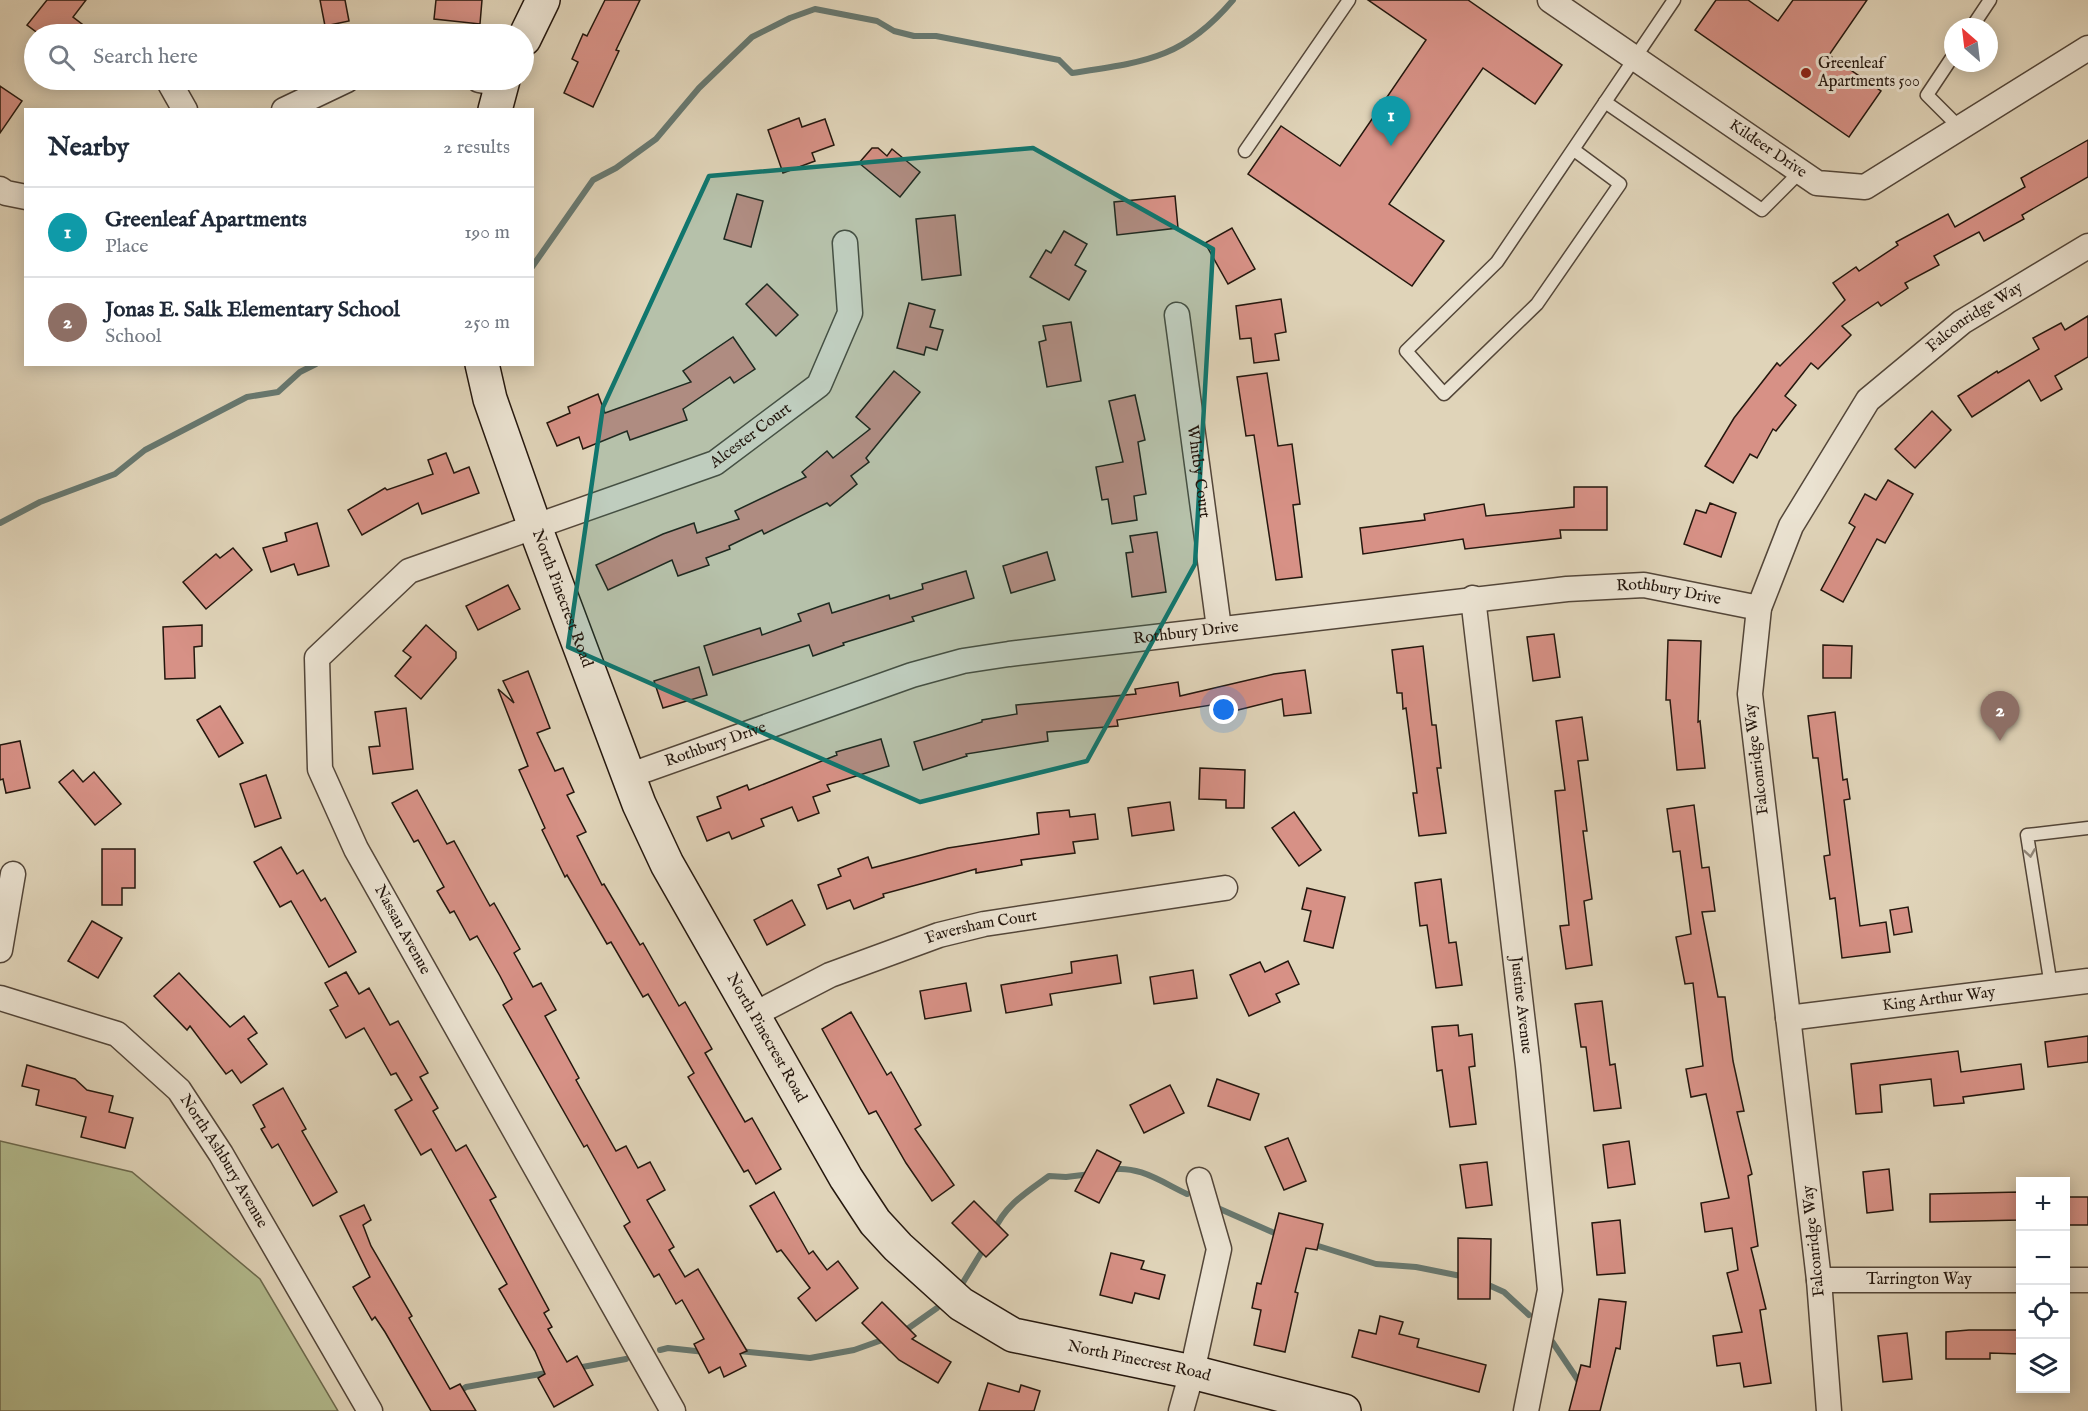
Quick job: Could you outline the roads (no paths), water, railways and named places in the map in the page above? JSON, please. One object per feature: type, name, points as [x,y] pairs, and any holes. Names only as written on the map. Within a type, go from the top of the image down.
[{"type":"street","points":[[531,24],[543,0]]},
{"type":"street","name":"Kildeer Drive","points":[[1550,0],[1817,183],[1865,187],[2088,48]]},
{"type":"street","points":[[174,90],[184,108]]},
{"type":"street","points":[[288,108],[326,90]]},
{"type":"street","points":[[0,189],[6,193],[24,197]]},
{"type":"street","name":"Alcester Court","points":[[535,527],[715,463],[819,385],[850,313],[845,243]]},
{"type":"street","name":"Falconridge Way","points":[[1829,1411],[1819,1280],[1750,694],[1760,608],[1791,526],[1868,400],[1962,322],[2088,246]]},
{"type":"street","name":"Whitby Court","points":[[1177,315],[1219,628]]},
{"type":"street","name":"North Pinecrest Road","points":[[482,366],[490,399],[535,527],[628,776],[667,864],[846,1178],[875,1222],[898,1247],[961,1304],[1013,1335],[1192,1372],[1344,1411]]},
{"type":"street","name":"Nassau Avenue","points":[[535,527],[409,571],[317,658],[320,769],[356,849],[672,1411]]},
{"type":"street","name":"Rothbury Drive","points":[[628,776],[912,675],[963,661],[1473,598],[1644,585],[1760,608]]},
{"type":"street","name":"Justine Avenue","points":[[1473,598],[1528,1066],[1550,1290],[1526,1411]]},
{"type":"street","points":[[0,950],[13,874]]},
{"type":"street","name":"Faversham Court","points":[[753,1015],[830,975],[939,935],[984,924],[1225,888]]},
{"type":"street","name":"King Arthur Way","points":[[1788,1018],[2088,981]]},
{"type":"street","name":"North Ashbury Avenue","points":[[0,999],[117,1034],[179,1090],[221,1154],[370,1411]]},
{"type":"street","points":[[1181,1411],[1192,1372],[1219,1249],[1199,1180]]},
{"type":"street","name":"Tarrington Way","points":[[1819,1280],[2016,1280]]},
{"type":"street","points":[[2070,1280],[2088,1280]]},
{"type":"lane","points":[[1245,151],[1349,0]]},
{"type":"lane","points":[[1574,150],[1620,184],[1537,304],[1444,394],[1406,351],[1497,262],[1674,0]]},
{"type":"lane","points":[[1978,18],[1990,0]]},
{"type":"lane","points":[[1944,69],[1927,94],[1960,128]]},
{"type":"lane","points":[[1605,102],[1762,210],[1801,171]]},
{"type":"lane","points":[[2051,986],[2027,835],[2088,828]]},
{"type":"waterway","points":[[534,264],[593,180],[616,168],[656,139],[699,88],[752,37],[790,18],[815,9],[877,21],[894,31],[914,36],[936,36],[1059,60],[1072,73],[1142,61],[1179,46],[1215,20],[1233,0]]},
{"type":"waterway","points":[[0,523],[40,502],[115,474],[145,450],[247,397],[278,392],[300,372],[312,366]]},
{"type":"waterway","points":[[1109,1170],[1140,1172],[1187,1194]]},
{"type":"waterway","points":[[994,1231],[1010,1206],[1049,1176],[1066,1177],[1091,1174]]},
{"type":"waterway","points":[[1220,1209],[1279,1235]]},
{"type":"waterway","points":[[1312,1244],[1376,1264],[1416,1267],[1466,1277]]},
{"type":"waterway","points":[[959,1289],[984,1248]]},
{"type":"waterway","points":[[1484,1283],[1504,1292],[1529,1315]]},
{"type":"waterway","points":[[903,1332],[937,1308]]},
{"type":"waterway","points":[[1549,1337],[1582,1386]]},
{"type":"waterway","points":[[739,1351],[810,1358],[854,1350],[885,1339]]},
{"type":"waterway","points":[[660,1350],[668,1348],[705,1352]]},
{"type":"waterway","points":[[577,1368],[626,1359]]},
{"type":"waterway","points":[[457,1393],[466,1387],[552,1372]]},
{"type":"place","name":"Greenleaf Apartments 500","points":[[1806,73]]},
{"type":"place","name":"Greenleaf Apartments","points":[[1391,146]]},
{"type":"place","name":"Jonas E. Salk Elementary School","points":[[2000,741]]}]
